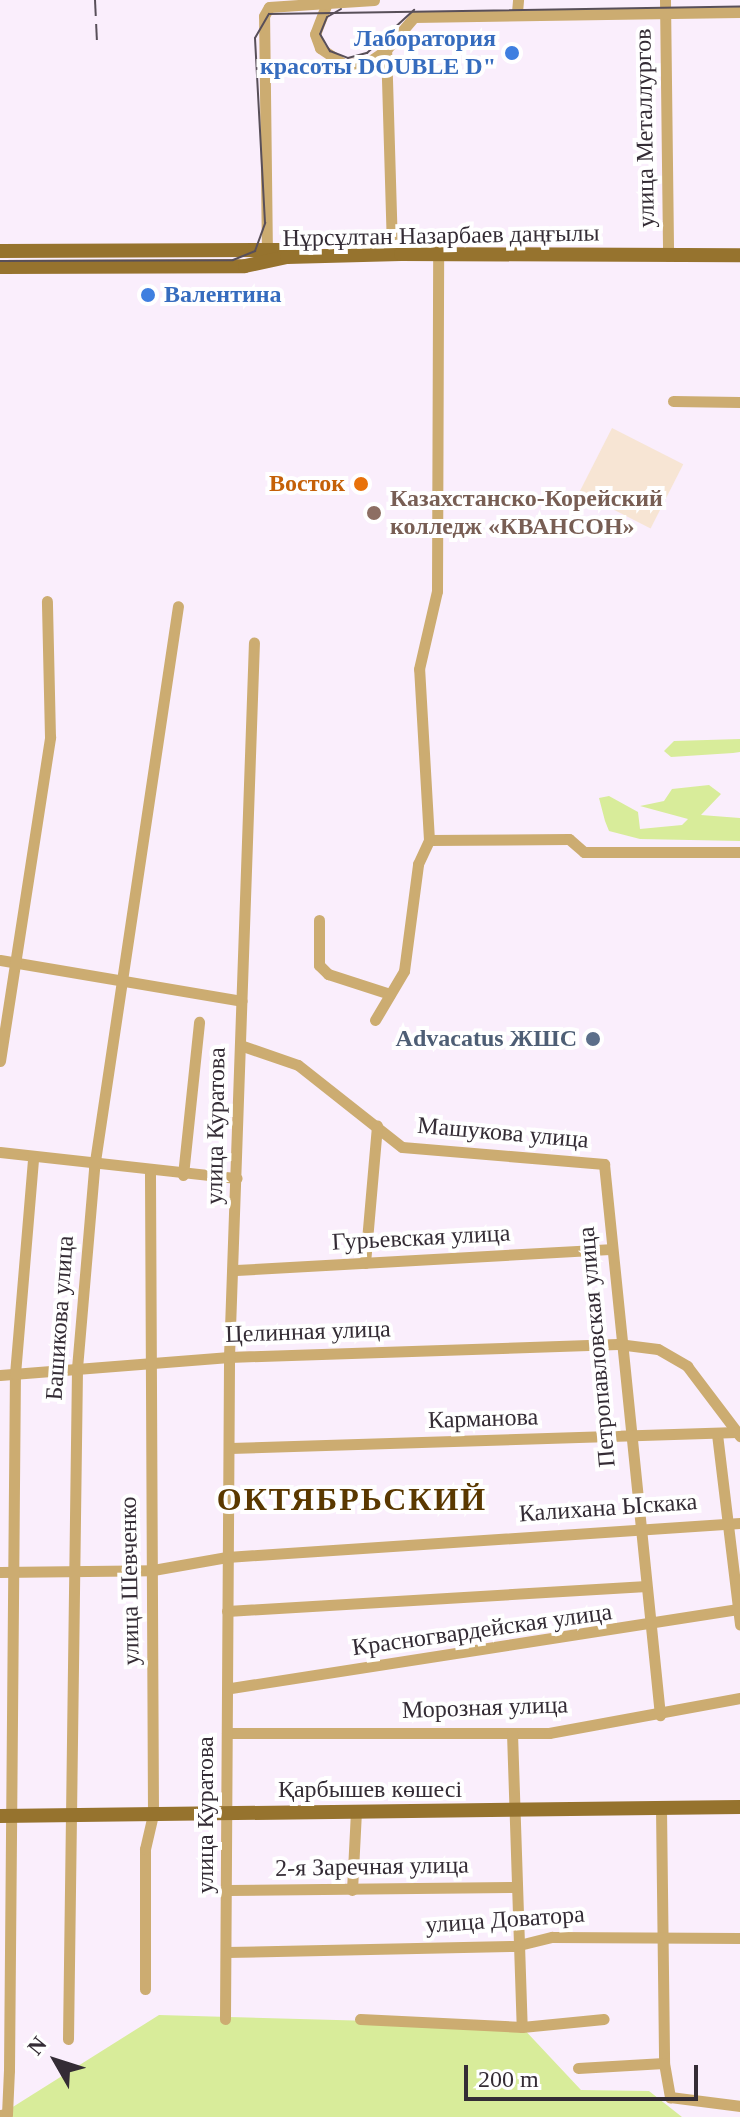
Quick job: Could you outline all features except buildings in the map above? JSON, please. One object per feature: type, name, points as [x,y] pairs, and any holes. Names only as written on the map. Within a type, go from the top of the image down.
[{"type":"main road","name":"Нұрсұлтан Назарбаев даңғылы","points":[[668,251],[740,246]]},
{"type":"main road","name":"Нұрсұлтан Назарбаев даңғылы","points":[[0,267],[392,248],[438,252]]},
{"type":"main road","name":"Нұрсұлтан Назарбаев даңғылы","points":[[0,251],[267,255],[668,251],[740,255]]},
{"type":"main road","name":"Қарбышев көшесі","points":[[6,1815],[66,1817],[740,1807]]},
{"type":"street","points":[[267,255],[264,16],[269,7],[374,0]]},
{"type":"street","points":[[438,0],[438,13]]},
{"type":"street","points":[[327,3],[315,34],[334,62],[367,63],[386,50],[414,17],[438,13],[518,6],[665,6],[740,12]]},
{"type":"street","name":"улица Металлургов","points":[[665,6],[668,251]]},
{"type":"street","points":[[386,50],[392,248]]},
{"type":"street","points":[[375,1020],[404,971],[418,864],[429,840],[419,669],[437,591],[438,252]]},
{"type":"street","points":[[673,401],[740,402]]},
{"type":"street","points":[[0,1061],[50,737],[47,601]]},
{"type":"street","name":"Башикова улица","points":[[68,2039],[66,1817],[77,1368],[94,1168],[178,606]]},
{"type":"street","name":"улица Куратова","points":[[225,2019],[229,1890],[227,1733],[231,1688],[227,1611],[229,1357],[236,1270],[240,1045],[254,642]]},
{"type":"street","points":[[429,840],[569,839],[584,852],[740,852]]},
{"type":"street","points":[[319,920],[319,965],[328,974],[390,994]]},
{"type":"street","points":[[0,960],[121,978],[242,1001]]},
{"type":"street","points":[[183,1175],[199,1022]]},
{"type":"street","name":"Машукова улица","points":[[240,1045],[298,1065],[402,1147],[604,1164]]},
{"type":"street","points":[[365,1263],[377,1126]]},
{"type":"street","points":[[0,1152],[94,1168],[237,1178]]},
{"type":"street","points":[[4,2114],[6,1815],[15,1374],[33,1158]]},
{"type":"street","name":"Петропавловская улица","points":[[604,1164],[609,1249],[636,1528],[660,1715]]},
{"type":"street","name":"улица Шевченко","points":[[145,1989],[145,1849],[153,1814],[153,1570],[148,1362],[150,1172]]},
{"type":"street","name":"Гурьевская улица","points":[[236,1270],[609,1249]]},
{"type":"street","name":"Целинная улица","points":[[0,1375],[229,1357],[618,1344],[658,1349],[687,1366],[738,1434]]},
{"type":"street","points":[[717,1434],[734,1523],[740,1625]]},
{"type":"street","name":"Карманова","points":[[230,1448],[738,1434]]},
{"type":"street","name":"Калихана Ыскака","points":[[0,1572],[70,1566],[153,1570],[227,1557],[734,1523]]},
{"type":"street","points":[[227,1611],[642,1586]]},
{"type":"street","name":"Красногвардейская улица","points":[[231,1688],[649,1629],[738,1609]]},
{"type":"street","name":"Морозная улица","points":[[227,1733],[512,1733],[660,1715],[682,1704],[740,1698]]},
{"type":"street","points":[[512,1733],[522,2027]]},
{"type":"street","points":[[661,1808],[666,1936],[664,2063],[670,2097],[740,2106]]},
{"type":"street","points":[[352,1890],[356,1812]]},
{"type":"street","name":"2-я Заречная улица","points":[[229,1890],[515,1887]]},
{"type":"street","name":"улица Доватора","points":[[226,1952],[666,1936],[740,1938]]},
{"type":"street","points":[[360,2019],[522,2027],[604,2019]]},
{"type":"street","points":[[578,2068],[664,2063]]},
{"type":"shaded area","points":[[612,428],[683,464],[651,528],[579,492]]},
{"type":"green space","points":[[740,739],[740,752],[671,757],[664,751],[674,741]]},
{"type":"green space","points":[[709,785],[721,794],[701,815],[740,818],[740,841],[640,839],[609,831],[599,798],[609,796],[638,812],[640,829],[682,825],[688,819],[640,806],[664,801],[672,789]]},
{"type":"green space","points":[[159,2015],[520,2025],[581,2090],[649,2091],[682,2117],[8,2117],[8,2110]]},
{"type":"tram line","points":[[0,261],[233,260],[255,251],[265,223],[255,38],[269,14],[740,7]]},
{"type":"tram line","points":[[341,9],[327,17],[320,34],[330,51],[348,58],[367,53],[414,10]]},
{"type":"railway","points":[[95,0],[97,43]]},
{"type":"place","name":"Лаборатория красоты DOUBLE D\"","points":[[512,53]]},
{"type":"place","name":"Валентина","points":[[148,295]]},
{"type":"place","name":"Восток","points":[[361,484]]},
{"type":"place","name":"Казахстанско-Корейский колледж «КВАНСОН»","points":[[374,513]]},
{"type":"place","name":"Advacatus ЖШС","points":[[593,1039]]},
{"type":"district","name":"ОКТЯБРЬСКИЙ","points":[[352,1499]]}]
